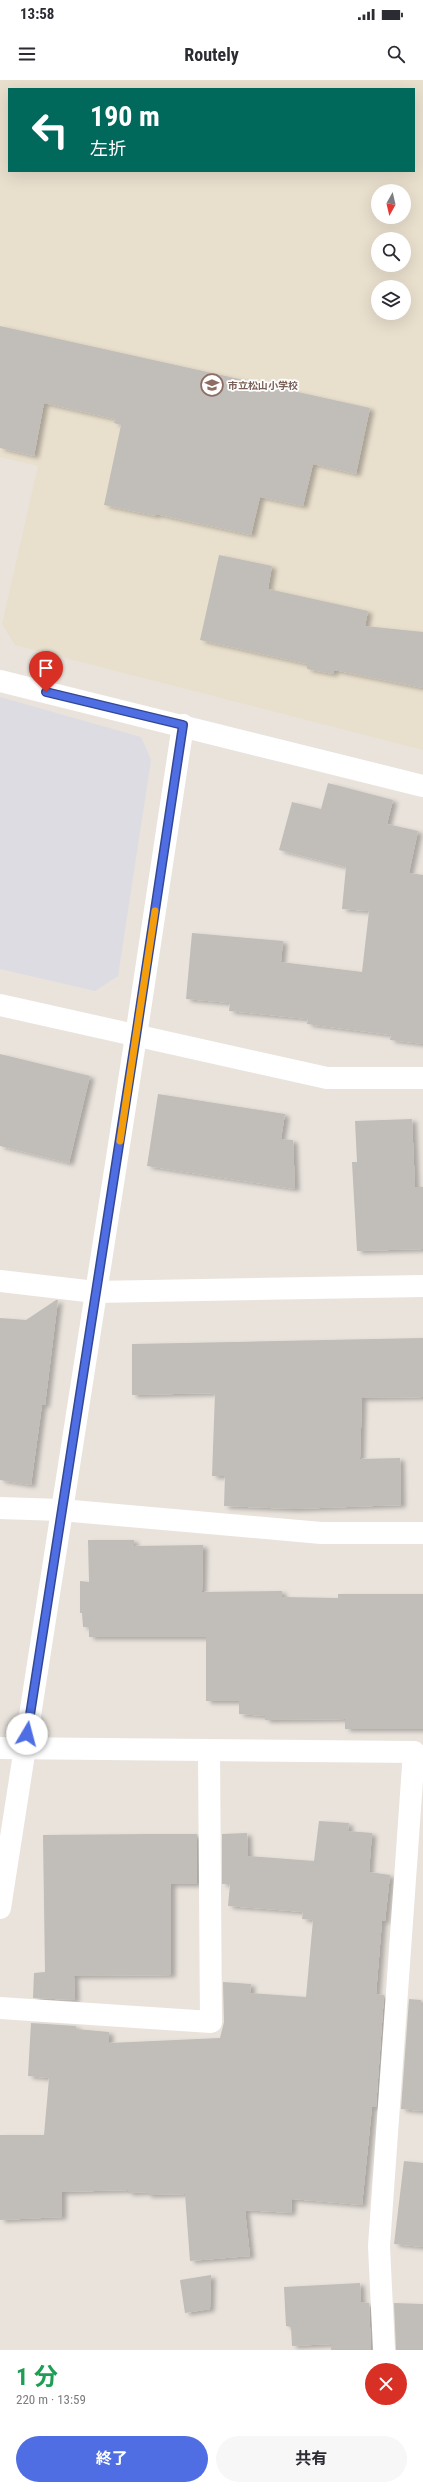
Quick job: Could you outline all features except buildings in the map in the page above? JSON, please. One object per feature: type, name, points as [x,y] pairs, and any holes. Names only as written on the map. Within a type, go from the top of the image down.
[{"type":"street","points":[[0,681],[183,725],[423,786]]},
{"type":"street","points":[[0,1908],[183,725]]},
{"type":"street","points":[[0,1005],[327,1078],[423,1078]]},
{"type":"street","points":[[0,1281],[95,1292],[423,1286]]},
{"type":"street","points":[[0,1508],[61,1510],[321,1533],[423,1533]]},
{"type":"street","points":[[0,1748],[414,1752],[414,1908],[379,2246],[384,2350]]},
{"type":"street","points":[[0,2008],[211,2022],[209,1751]]},
{"type":"shaded area","name":"市立松山小学校","points":[[0,80],[423,80],[423,750],[15,645],[2,624],[38,466],[0,457]]},
{"type":"shaded area","points":[[0,697],[141,737],[151,760],[118,976],[95,991],[0,969]]},
{"type":"slow traffic","points":[[120,1141],[155,911]]},
{"type":"place","name":"市立松山小学校","points":[[212,385]]},
{"type":"route","points":[[27,1734],[183,725],[46,692]]}]
